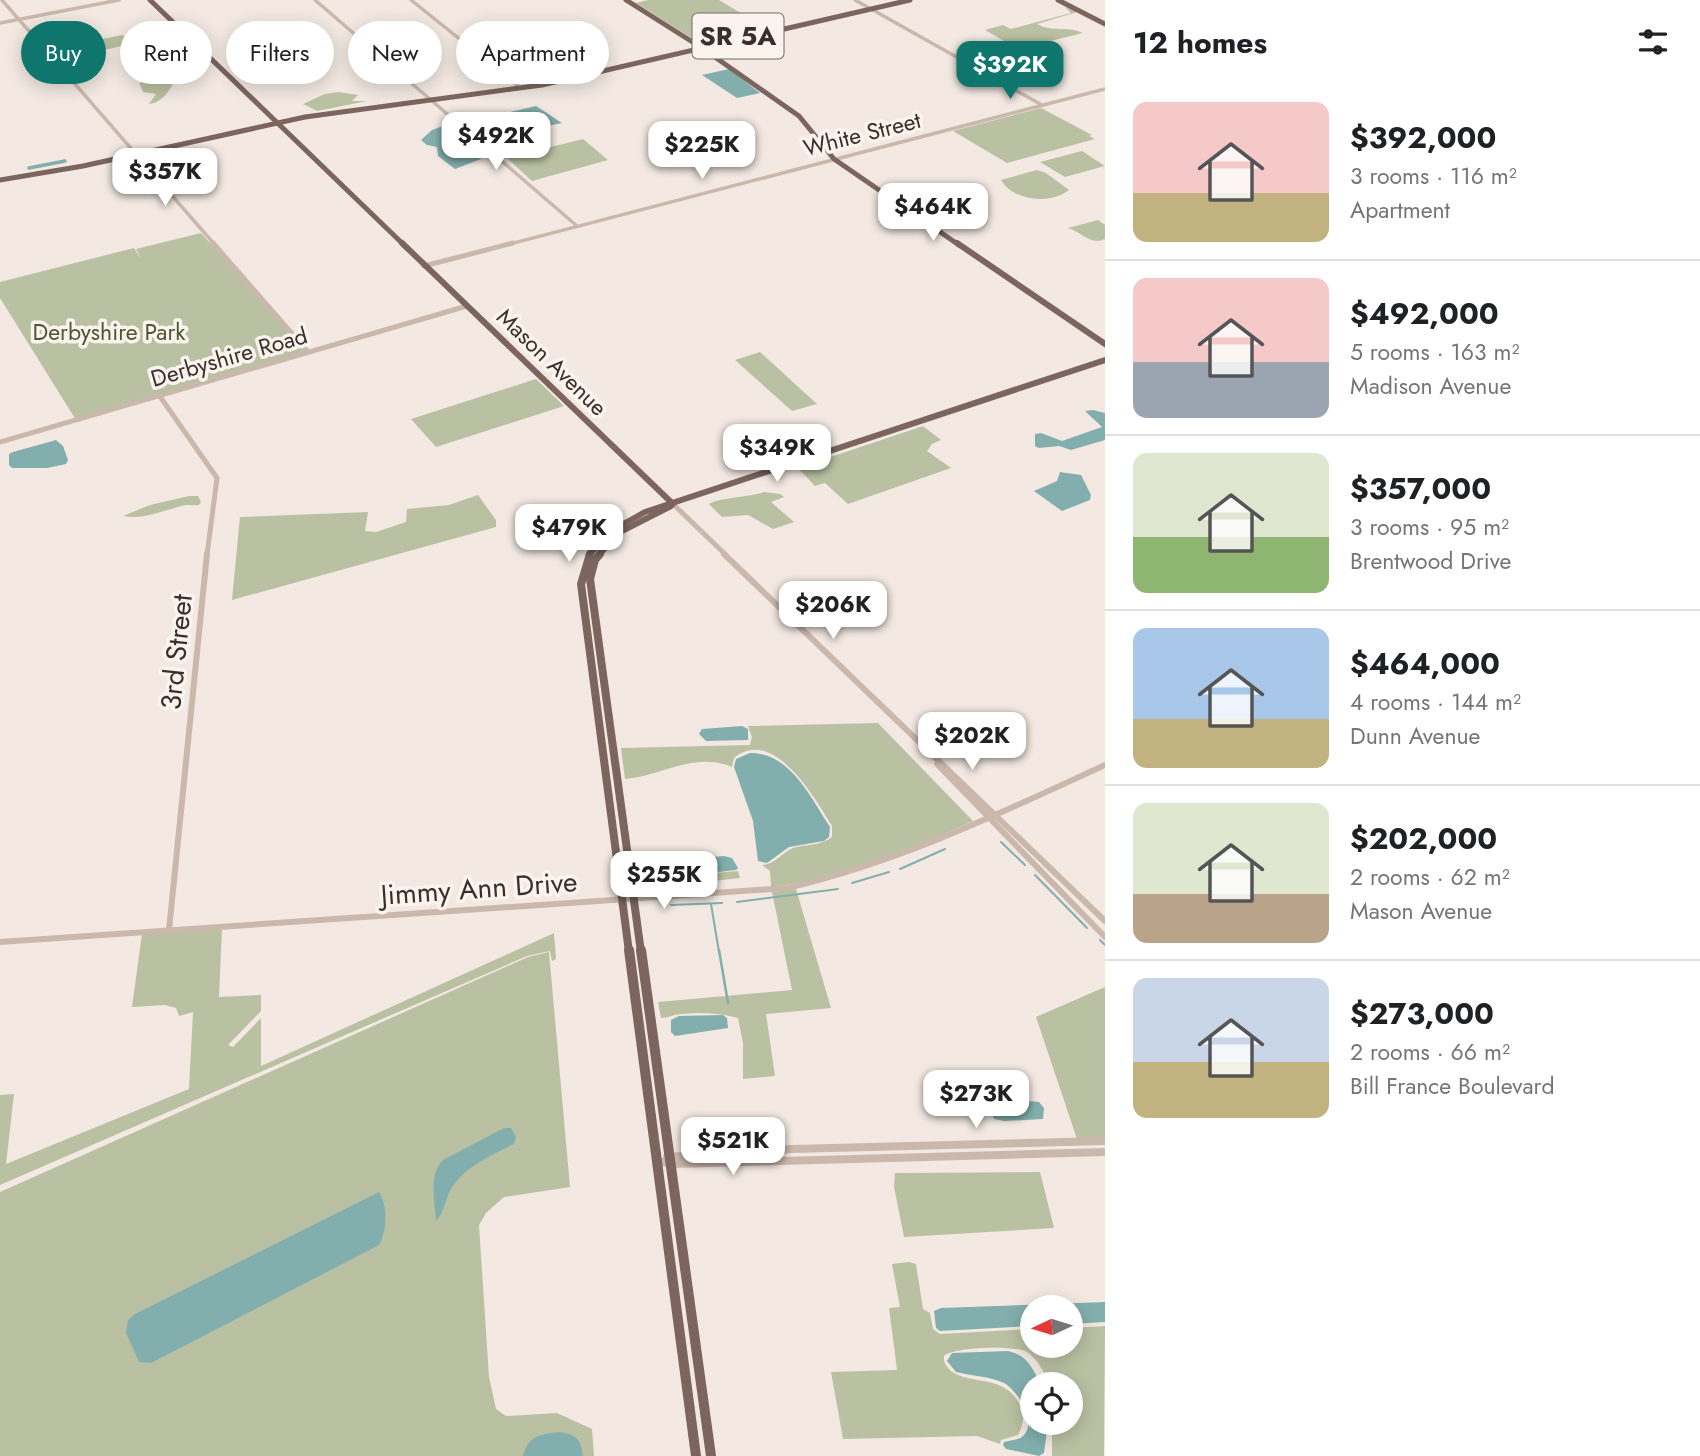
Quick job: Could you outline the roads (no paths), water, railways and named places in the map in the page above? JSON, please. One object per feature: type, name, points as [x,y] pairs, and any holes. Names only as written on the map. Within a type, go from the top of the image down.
[{"type":"main road","name":"Mason Avenue","points":[[150,0],[673,504]]},
{"type":"main road","points":[[625,0],[700,47],[807,122],[821,148],[834,159],[1105,344]]},
{"type":"main road","name":"SR 5A","points":[[868,8],[896,0]]},
{"type":"main road","name":"SR 5A","points":[[430,99],[508,90],[911,0]]},
{"type":"main road","points":[[1058,0],[1104,21]]},
{"type":"main road","name":"SR 5A","points":[[134,153],[274,121],[520,87],[700,47]]},
{"type":"main road","name":"SR 5A","points":[[0,179],[180,144],[274,121]]},
{"type":"main road","points":[[180,144],[192,138]]},
{"type":"main road","points":[[696,1456],[580,584],[583,566],[599,546],[626,527],[673,504],[1105,360]]},
{"type":"main road","points":[[599,546],[591,569],[591,598],[672,1160],[711,1456]]},
{"type":"street","points":[[2,0],[308,352]]},
{"type":"street","points":[[0,23],[119,0]]},
{"type":"street","points":[[316,0],[577,226]]},
{"type":"street","points":[[411,0],[520,87]]},
{"type":"street","points":[[855,0],[1042,105]]},
{"type":"street","name":"White Street","points":[[424,266],[1105,89]]},
{"type":"street","name":"Derbyshire Road","points":[[0,442],[467,306]]},
{"type":"street","name":"3rd Street","points":[[159,395],[217,478],[203,584],[169,930]]},
{"type":"street","name":"Mason Avenue","points":[[673,504],[1105,921]]},
{"type":"street","name":"Mason Avenue","points":[[927,751],[986,818],[1105,937]]},
{"type":"street","name":"Jimmy Ann Drive","points":[[0,942],[787,888],[831,880],[877,866],[1105,765]]},
{"type":"street","points":[[658,1161],[1105,1141]]},
{"type":"street","points":[[672,1160],[1105,1152]]},
{"type":"water","points":[[729,69],[760,93],[737,98],[702,75]]},
{"type":"water","points":[[536,106],[562,123],[483,140],[464,123]]},
{"type":"water","points":[[443,126],[453,129],[466,145],[479,151],[481,159],[455,169],[438,156],[437,147],[427,145],[421,140],[432,130]]},
{"type":"water","points":[[1085,411],[1105,413],[1105,440],[1071,450],[1059,446],[1035,446],[1035,434],[1041,433],[1062,441],[1102,427]]},
{"type":"water","points":[[56,440],[63,446],[68,460],[66,464],[47,468],[12,468],[9,465],[9,454]]},
{"type":"water","points":[[1060,472],[1081,475],[1091,495],[1090,500],[1062,511],[1034,491],[1057,481]]},
{"type":"water","points":[[742,726],[748,729],[748,740],[706,741],[699,734],[702,729]]},
{"type":"water","points":[[750,753],[777,760],[788,768],[830,827],[829,837],[824,841],[789,847],[767,863],[758,861],[753,821],[734,767],[736,759]]},
{"type":"water","points":[[724,856],[732,858],[738,868],[736,870],[675,875],[652,872],[645,868],[649,863]]},
{"type":"water","points":[[723,1015],[727,1018],[728,1028],[675,1036],[671,1032],[671,1020],[679,1016]]},
{"type":"water","points":[[1009,1099],[1039,1102],[1044,1108],[1043,1119],[994,1119],[992,1114],[997,1110],[997,1104]]},
{"type":"water","points":[[504,1128],[511,1128],[516,1137],[514,1144],[481,1161],[458,1179],[436,1221],[434,1181],[438,1166],[443,1160]]},
{"type":"water","points":[[379,1192],[384,1204],[385,1218],[384,1233],[379,1245],[151,1363],[139,1362],[126,1333],[128,1320],[135,1314]]},
{"type":"water","points":[[1105,1302],[1105,1322],[1083,1323],[1083,1303]]},
{"type":"water","points":[[1020,1305],[1020,1327],[940,1331],[936,1328],[934,1311],[941,1308]]},
{"type":"water","points":[[1008,1351],[1025,1359],[1034,1372],[1020,1372],[1020,1399],[1004,1383],[956,1372],[947,1361],[952,1353]]},
{"type":"water","points":[[559,1432],[577,1438],[583,1456],[523,1456],[528,1444],[536,1437]]},
{"type":"water","points":[[1024,1435],[1046,1435],[1044,1453],[1039,1456],[1006,1449],[1003,1445],[1004,1442]]},
{"type":"waterway","points":[[29,168],[65,161]]},
{"type":"waterway","points":[[1001,842],[1025,865]]},
{"type":"waterway","points":[[900,869],[945,849]]},
{"type":"waterway","points":[[852,883],[889,872]]},
{"type":"waterway","points":[[1035,875],[1087,928]]},
{"type":"waterway","points":[[737,902],[838,889]]},
{"type":"waterway","points":[[671,905],[722,903]]},
{"type":"waterway","points":[[711,904],[719,952]]},
{"type":"waterway","points":[[1100,940],[1105,945]]},
{"type":"waterway","points":[[719,950],[728,1003]]},
{"type":"park label","name":"Derbyshire Park","points":[[109,332]]}]
